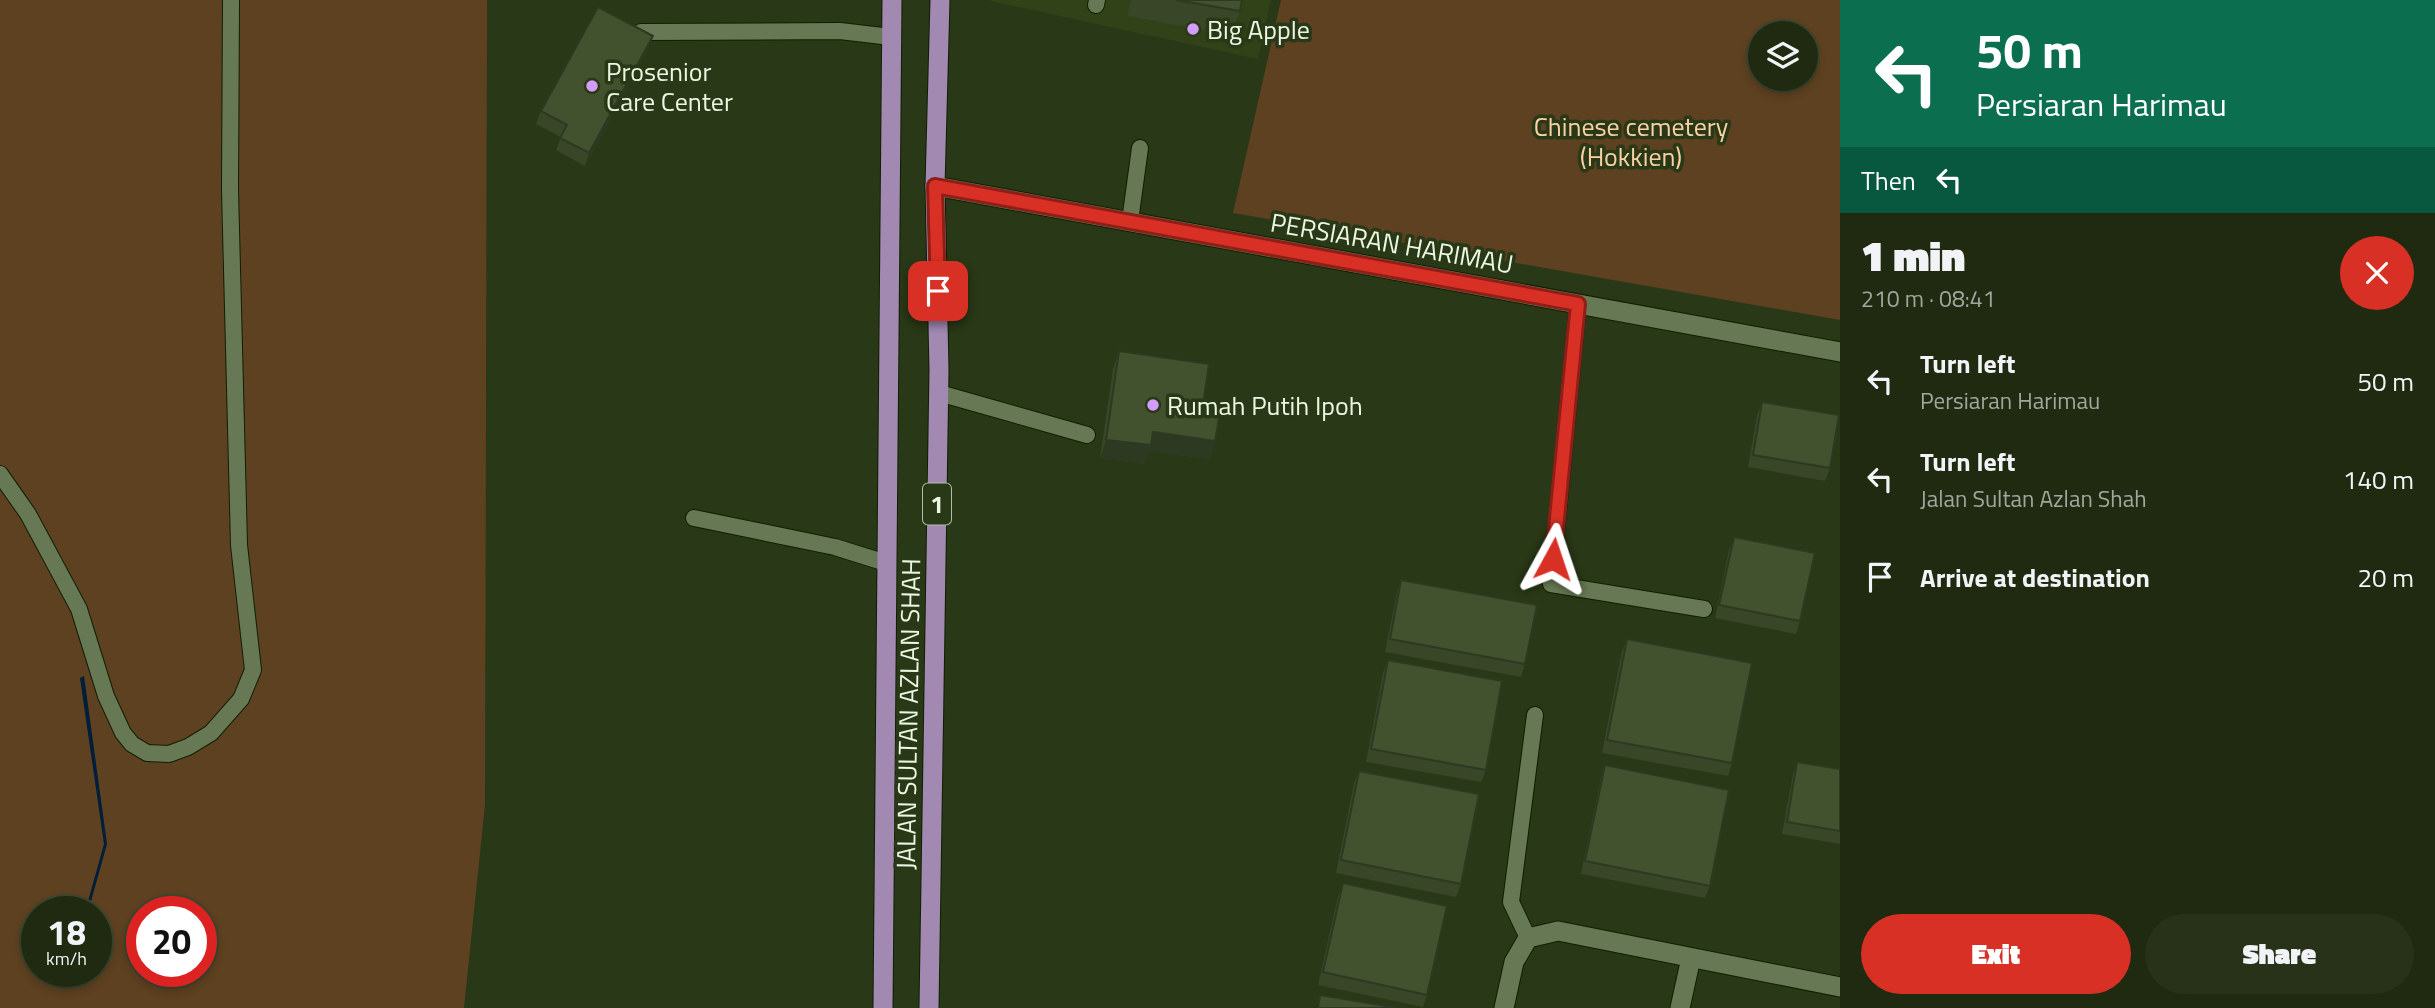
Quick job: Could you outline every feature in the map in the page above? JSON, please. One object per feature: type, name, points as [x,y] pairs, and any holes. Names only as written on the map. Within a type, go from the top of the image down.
[{"type":"main road","name":"JALAN SULTAN AZLAN SHAH","points":[[883,1008],[892,0]]},
{"type":"main road","name":"JALAN SULTAN AZLAN SHAH","points":[[929,1008],[939,393],[935,186],[940,0]]},
{"type":"street","name":"PERSIARAN HARIMAU","points":[[935,186],[1840,352]]},
{"type":"street","points":[[1504,1008],[1514,962],[1528,939],[1558,931],[1840,987]]},
{"type":"street","points":[[1680,1008],[1691,958]]},
{"type":"lane","points":[[0,474],[29,514],[79,610],[106,696],[132,744],[147,753],[169,754],[188,747],[211,733],[241,699],[253,670],[239,545],[230,190],[231,0]]},
{"type":"lane","points":[[641,32],[840,32],[891,37]]},
{"type":"lane","points":[[1130,221],[1140,148]]},
{"type":"lane","points":[[1578,304],[1551,584],[1704,608]]},
{"type":"lane","points":[[939,393],[1087,435]]},
{"type":"lane","points":[[694,518],[835,547],[886,563]]},
{"type":"lane","points":[[1528,939],[1511,902],[1535,715]]},
{"type":"shaded area","name":"Big Apple","points":[[986,0],[1271,0],[1258,59]]},
{"type":"green space","points":[[0,0],[487,0],[485,805],[464,1008],[0,1008]]},
{"type":"green space","name":"Chinese cemetery (Hokkien)","points":[[1281,0],[1840,0],[1840,320],[1233,213]]},
{"type":"water","points":[[84,676],[107,844],[92,896],[89,896],[104,844],[80,678]]},
{"type":"building","points":[[1176,0],[1242,0],[1240,11]]},
{"type":"building","name":"Prosenior Care Center","points":[[598,7],[653,36],[589,153],[560,138],[567,125],[541,111]]},
{"type":"building","name":"Rumah Putih Ipoh","points":[[1119,351],[1209,364],[1202,411],[1220,413],[1215,441],[1153,432],[1151,445],[1106,440]]},
{"type":"building","points":[[1762,402],[1839,415],[1830,468],[1753,455]]},
{"type":"building","points":[[1734,537],[1815,553],[1800,621],[1719,605]]},
{"type":"building","points":[[1401,580],[1537,605],[1525,664],[1390,639]]},
{"type":"building","points":[[1627,639],[1752,663],[1732,763],[1607,740]]},
{"type":"building","points":[[1388,660],[1502,681],[1486,770],[1371,749]]},
{"type":"building","points":[[1797,762],[1840,769],[1840,831],[1787,822]]},
{"type":"building","points":[[1605,765],[1729,790],[1710,886],[1585,861]]},
{"type":"building","points":[[1359,771],[1479,794],[1461,884],[1341,860]]},
{"type":"building","points":[[1343,883],[1447,906],[1427,995],[1323,972]]},
{"type":"building","points":[[1320,995],[1398,1008],[1318,1008]]},
{"type":"place","name":"Big Apple","points":[[1193,29]]},
{"type":"place","name":"Prosenior Care Center","points":[[592,86]]},
{"type":"place","name":"Rumah Putih Ipoh","points":[[1153,405]]},
{"type":"route","points":[[938,291],[935,186],[1578,304],[1553,559]]}]
